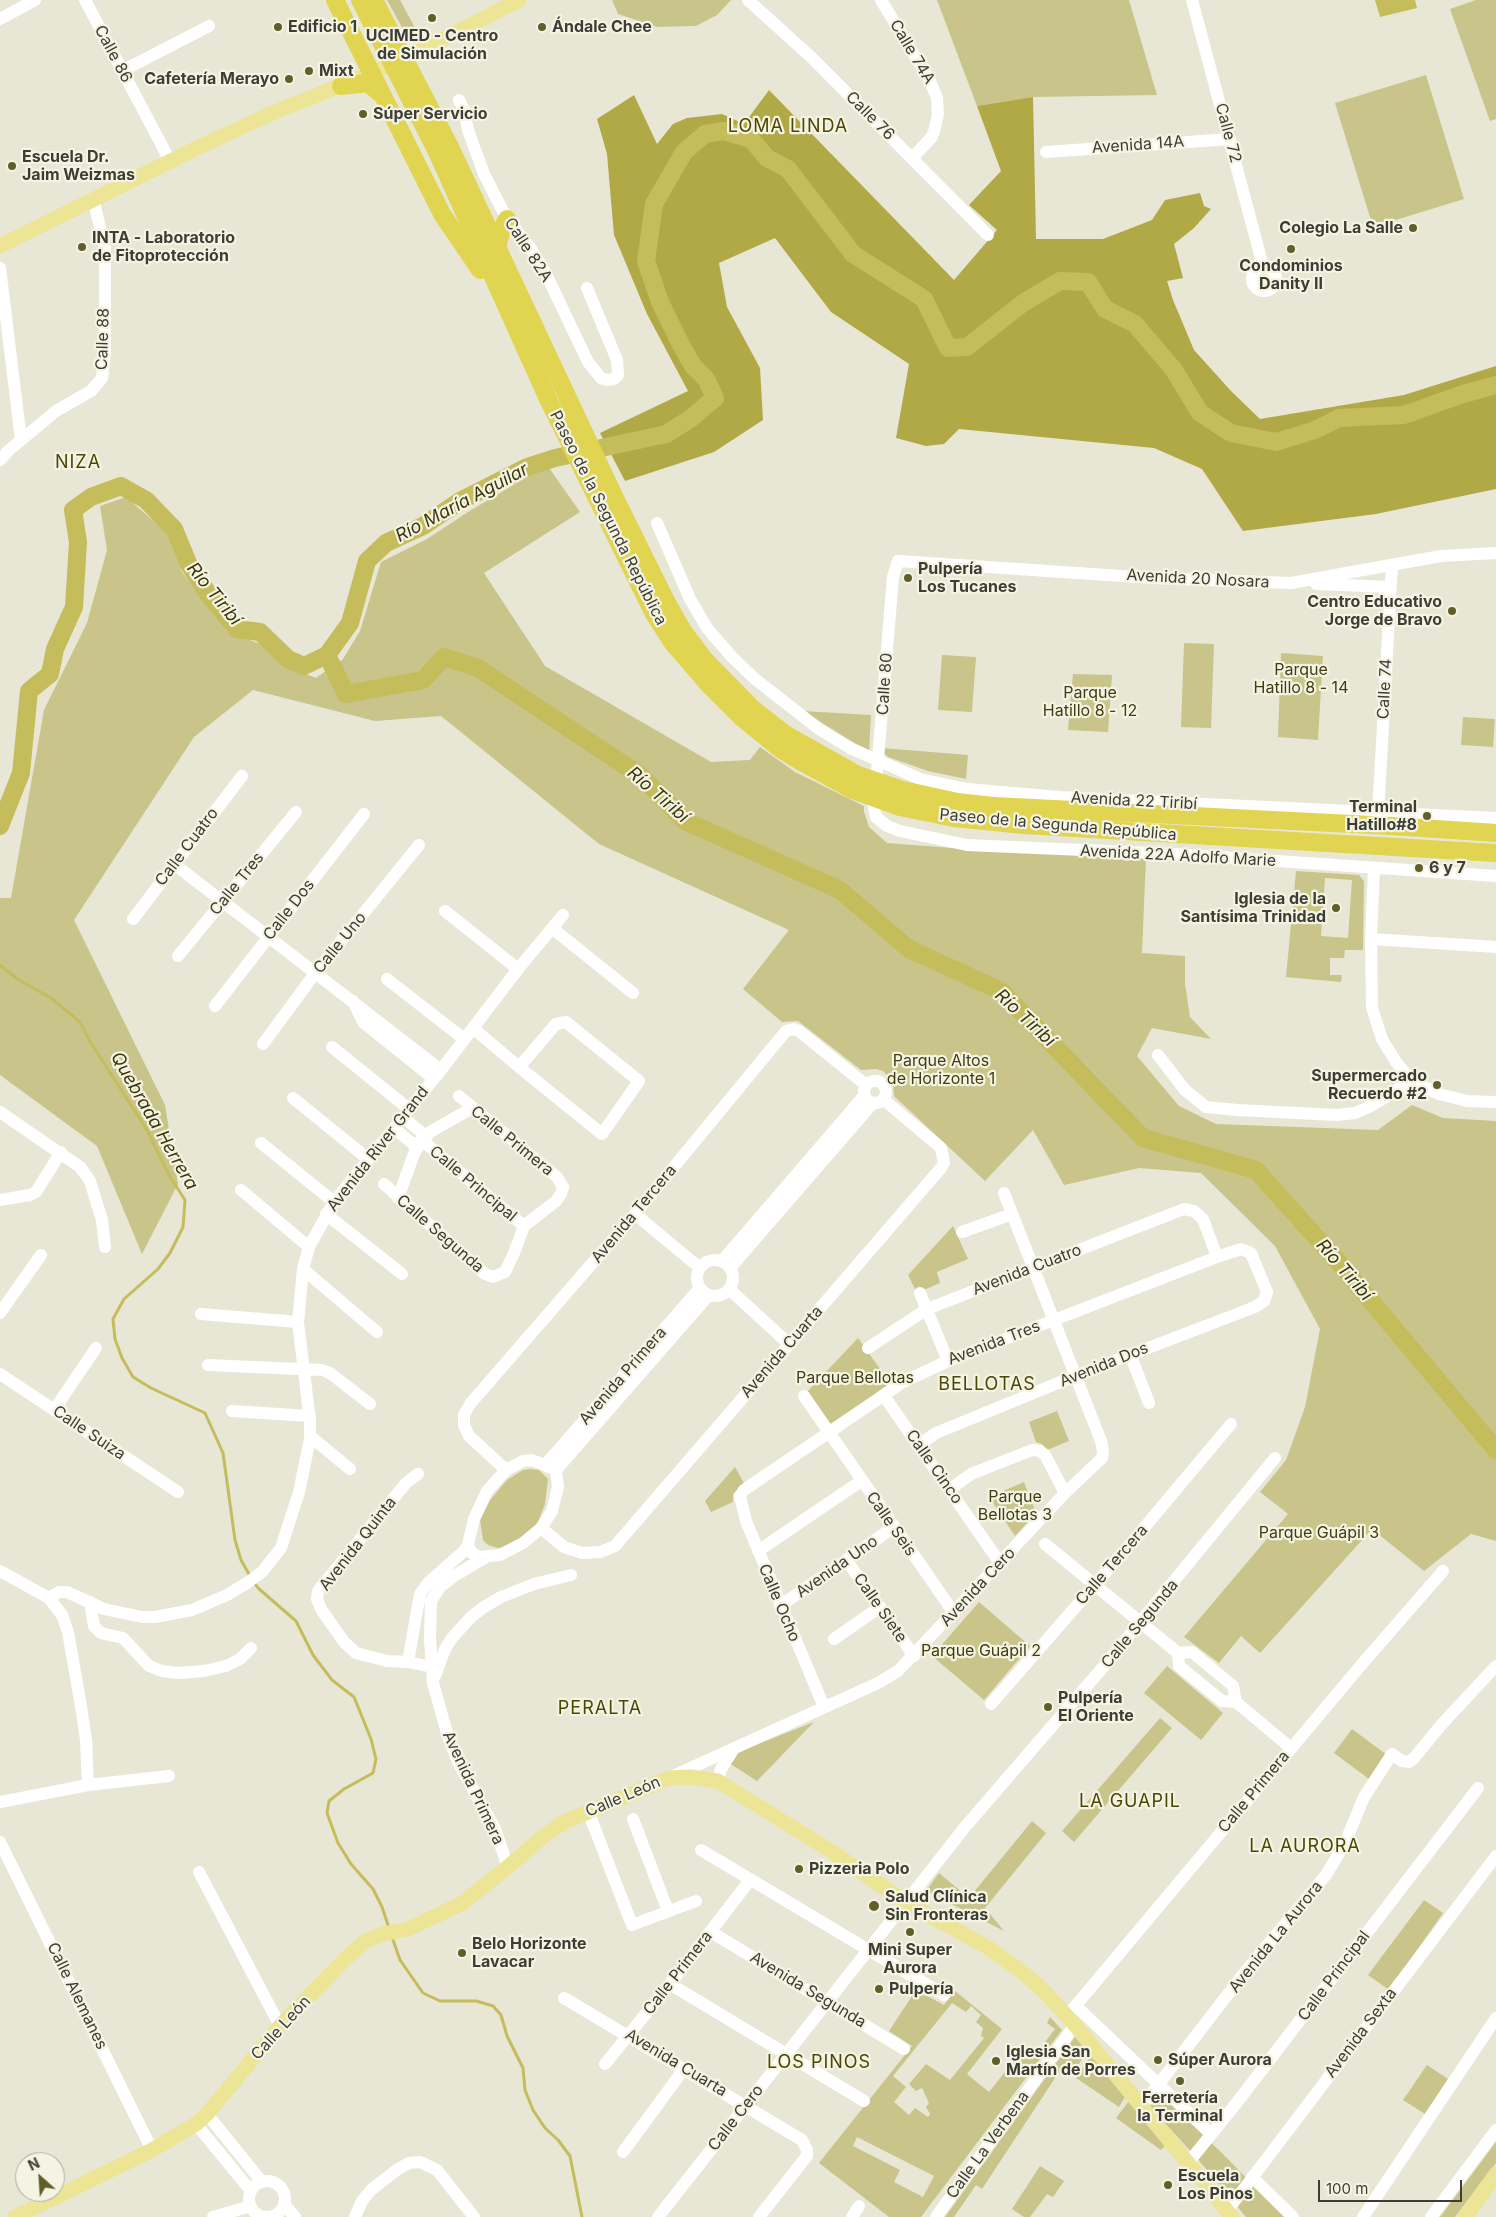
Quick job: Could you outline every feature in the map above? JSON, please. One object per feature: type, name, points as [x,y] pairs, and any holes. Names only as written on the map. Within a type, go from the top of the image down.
[{"type":"highway","points":[[335,0],[442,214],[505,304]]},
{"type":"highway","name":"Paseo de la Segunda República","points":[[360,0],[437,152],[548,399],[654,614],[672,642],[710,686],[741,717],[779,748],[828,777],[871,797],[927,814],[981,822],[1496,853]]},
{"type":"highway","name":"Paseo de la Segunda República","points":[[374,0],[451,149],[614,496],[667,603],[683,631],[704,659],[740,696],[773,725],[809,748],[858,775],[918,794],[957,802],[994,806],[1496,833]]},
{"type":"highway","points":[[341,86],[368,83],[384,98]]},
{"type":"highway","points":[[497,248],[502,229],[508,218]]},
{"type":"highway","points":[[1378,814],[1380,820],[1392,826]]},
{"type":"main road","points":[[0,246],[170,161],[270,114],[372,73],[434,44],[519,0]]},
{"type":"main road","name":"Calle León","points":[[15,2217],[152,2150],[201,2119],[280,2026],[365,1941],[383,1934],[408,1929],[461,1904],[541,1838],[564,1822],[669,1778],[702,1777],[718,1781],[834,1853],[905,1902],[987,1947],[1043,1990],[1073,2016],[1141,2107],[1229,2214]]},
{"type":"main road","points":[[1465,2217],[1496,2174]]},
{"type":"street","points":[[0,19],[35,0]]},
{"type":"street","name":"Calle 86","points":[[85,0],[170,161]]},
{"type":"street","name":"Calle 76","points":[[748,0],[811,57],[988,235]]},
{"type":"street","name":"Calle 74A","points":[[881,0],[930,81],[937,98],[938,114],[934,132],[931,138],[912,158]]},
{"type":"street","name":"Calle 72","points":[[1192,0],[1263,266]]},
{"type":"street","points":[[122,71],[210,26]]},
{"type":"street","name":"Calle 82A","points":[[459,100],[464,110],[468,130],[484,174],[508,218],[530,247],[545,272],[588,362],[601,378],[607,380],[618,375],[617,360],[587,288]]},
{"type":"street","name":"Avenida 14A","points":[[1046,152],[1230,139]]},
{"type":"street","name":"Calle 88","points":[[21,440],[56,411],[91,391],[102,378],[105,353],[105,249],[94,198]]},
{"type":"street","points":[[0,268],[21,440],[3,454]]},
{"type":"street","name":"Avenida 22 Tiribí","points":[[657,523],[690,599],[707,628],[756,679],[792,709],[850,748],[920,780],[966,789],[1059,797],[1378,814],[1496,818]]},
{"type":"street","name":"Avenida 20 Nosara","points":[[898,561],[1152,578],[1291,583],[1441,556],[1496,553]]},
{"type":"street","name":"Calle 80","points":[[874,807],[893,577],[898,561]]},
{"type":"street","name":"Calle 74","points":[[1378,814],[1392,565]]},
{"type":"street","points":[[1291,583],[1390,586]]},
{"type":"street","name":"Calle Cuatro","points":[[133,919],[242,776]]},
{"type":"street","name":"Avenida 22A Adolfo Marie","points":[[874,807],[876,817],[887,826],[900,832],[967,845],[1175,854],[1496,876]]},
{"type":"street","name":"Calle Tres","points":[[178,956],[296,812]]},
{"type":"street","name":"Calle Dos","points":[[215,1006],[364,814]]},
{"type":"street","name":"Calle Uno","points":[[263,1044],[316,972],[419,845]]},
{"type":"street","points":[[174,864],[352,999],[438,1074]]},
{"type":"street","points":[[1374,868],[1371,938],[1372,1008],[1382,1039],[1396,1062],[1412,1081],[1439,1094],[1467,1101],[1496,1102]]},
{"type":"street","points":[[445,911],[518,969]]},
{"type":"street","name":"Avenida River Grand","points":[[49,1598],[59,1592],[67,1592],[104,1609],[128,1615],[155,1617],[192,1610],[227,1595],[247,1583],[262,1572],[281,1548],[299,1492],[310,1436],[310,1416],[298,1322],[303,1269],[309,1247],[334,1202],[563,915]]},
{"type":"street","points":[[552,928],[632,993]]},
{"type":"street","points":[[1371,938],[1496,947]]},
{"type":"street","points":[[387,979],[464,1039]]},
{"type":"street","points":[[473,1028],[519,1066],[602,1134],[640,1081],[566,1022],[556,1024],[519,1066]]},
{"type":"street","name":"Avenida Tercera","points":[[506,1470],[469,1436],[464,1416],[470,1404],[635,1214],[786,1032],[792,1029],[799,1031],[872,1096]]},
{"type":"street","name":"Calle Principal","points":[[332,1047],[406,1113],[422,1133],[423,1141],[524,1226]]},
{"type":"street","points":[[1158,1056],[1185,1090],[1206,1107],[1337,1115],[1356,1113],[1412,1081]]},
{"type":"street","name":"Calle Primera","points":[[459,1096],[557,1177],[563,1187],[556,1201],[524,1226]]},
{"type":"street","points":[[726,1265],[872,1096]]},
{"type":"street","name":"Avenida Cuarta","points":[[541,1528],[564,1548],[582,1553],[600,1552],[615,1546],[944,1162],[941,1148],[872,1096]]},
{"type":"street","points":[[293,1098],[368,1159]]},
{"type":"street","points":[[398,1198],[404,1186],[412,1156],[430,1132],[472,1108]]},
{"type":"street","points":[[0,1112],[61,1152],[80,1167],[90,1182],[102,1220],[105,1246]]},
{"type":"street","name":"Calle Principal","points":[[394,1128],[413,1144],[423,1141]]},
{"type":"street","points":[[261,1143],[334,1202]]},
{"type":"street","points":[[0,1200],[30,1195],[36,1192],[61,1152]]},
{"type":"street","name":"Calle Segunda","points":[[384,1184],[485,1274],[493,1277],[500,1275],[509,1266],[524,1226]]},
{"type":"street","points":[[242,1190],[309,1247]]},
{"type":"street","points":[[1004,1193],[1075,1376]]},
{"type":"street","name":"Avenida Cuatro","points":[[868,1348],[927,1309],[1184,1209],[1194,1211],[1202,1219],[1217,1257]]},
{"type":"street","points":[[326,1214],[402,1274]]},
{"type":"street","points":[[635,1214],[700,1268]]},
{"type":"street","points":[[962,1232],[1012,1214]]},
{"type":"street","name":"Avenida Dos","points":[[919,1445],[936,1433],[1130,1354],[1255,1307],[1264,1301],[1267,1292],[1251,1253],[1241,1249],[1217,1257]]},
{"type":"street","points":[[0,1313],[41,1255]]},
{"type":"street","name":"Avenida Tres","points":[[740,1496],[744,1490],[903,1382],[948,1361],[1217,1257]]},
{"type":"street","points":[[714,1260],[726,1265],[733,1275],[729,1289],[723,1294],[705,1291],[698,1282],[700,1268],[706,1262],[714,1260]]},
{"type":"street","points":[[303,1269],[377,1332]]},
{"type":"street","points":[[729,1289],[789,1344]]},
{"type":"street","name":"Avenida Primera","points":[[508,1867],[494,1829],[459,1764],[449,1740],[433,1684],[430,1639],[431,1601],[440,1587],[468,1566],[486,1557],[500,1555],[513,1549],[541,1528],[552,1511],[557,1497],[558,1477],[551,1467],[705,1291]]},
{"type":"street","points":[[920,1293],[948,1361]]},
{"type":"street","points":[[201,1314],[298,1322]]},
{"type":"street","points":[[54,1410],[96,1348]]},
{"type":"street","points":[[1130,1354],[1149,1403]]},
{"type":"street","points":[[208,1365],[322,1370],[330,1373],[370,1404]]},
{"type":"street","name":"Calle Suiza","points":[[0,1374],[178,1492]]},
{"type":"street","name":"Avenida Cero","points":[[669,1778],[878,1683],[898,1671],[914,1656],[1065,1493],[1102,1458],[1101,1442],[1075,1376]]},
{"type":"street","name":"Calle Seis","points":[[804,1396],[954,1613]]},
{"type":"street","name":"Calle Cinco","points":[[884,1396],[1000,1563]]},
{"type":"street","points":[[232,1411],[310,1416]]},
{"type":"street","name":"Calle Tercera","points":[[991,1704],[1095,1585],[1231,1424]]},
{"type":"street","points":[[310,1436],[350,1470]]},
{"type":"street","points":[[949,1490],[971,1474],[1032,1450],[1040,1451],[1045,1455],[1065,1493]]},
{"type":"street","name":"Calle Segunda","points":[[905,1902],[965,1827],[1042,1740],[1212,1538],[1275,1458]]},
{"type":"street","points":[[408,1662],[420,1594],[428,1583],[464,1551],[468,1545],[474,1519],[494,1482],[506,1470],[524,1461],[532,1460],[551,1467]]},
{"type":"street","name":"Avenida Quinta","points":[[418,1474],[406,1483],[318,1591],[317,1599],[344,1642],[356,1653],[387,1661],[408,1662],[432,1667]]},
{"type":"street","points":[[758,1551],[861,1481]]},
{"type":"street","name":"Calle Ocho","points":[[740,1496],[746,1521],[780,1606],[824,1707]]},
{"type":"street","name":"Avenida Uno","points":[[780,1606],[894,1528]]},
{"type":"street","points":[[1045,1544],[1178,1653],[1179,1666],[1222,1701],[1236,1702],[1291,1748]]},
{"type":"street","points":[[468,1545],[471,1552],[478,1557],[486,1557]]},
{"type":"street","name":"Calle Siete","points":[[847,1561],[914,1656]]},
{"type":"street","name":"Calle Primera","points":[[1073,2016],[1291,1748],[1443,1571]]},
{"type":"street","points":[[0,1572],[49,1598],[62,1616],[68,1632],[86,1740],[88,1785]]},
{"type":"street","points":[[433,1684],[445,1649],[452,1638],[471,1617],[500,1597],[534,1584],[571,1575]]},
{"type":"street","points":[[90,1602],[94,1626],[102,1633],[122,1638],[131,1645],[148,1666],[162,1671],[178,1673],[204,1671],[226,1666],[240,1660],[251,1648]]},
{"type":"street","points":[[834,1639],[880,1607]]},
{"type":"street","points":[[372,1658],[392,1656],[404,1648],[413,1638]]},
{"type":"street","points":[[413,1638],[430,1639]]},
{"type":"street","points":[[1178,1653],[1192,1652],[1233,1686],[1236,1702]]},
{"type":"street","name":"Avenida La Aurora","points":[[1141,2107],[1249,1967],[1326,1875],[1345,1843],[1364,1797],[1392,1754],[1402,1762],[1409,1762],[1414,1758],[1442,1724],[1496,1666]]},
{"type":"street","points":[[718,1781],[725,1761],[733,1750]]},
{"type":"street","points":[[0,1802],[88,1785],[169,1776]]},
{"type":"street","name":"Calle Principal","points":[[1188,2162],[1478,1788]]},
{"type":"street","points":[[588,1811],[632,1925],[696,1901]]},
{"type":"street","points":[[633,1819],[668,1912]]},
{"type":"street","name":"Calle Alemanes","points":[[0,1842],[152,2150]]},
{"type":"street","points":[[701,1850],[944,1995]]},
{"type":"street","name":"Avenida Sexta","points":[[1229,2214],[1252,2177],[1496,1856]]},
{"type":"street","points":[[199,1872],[280,2026]]},
{"type":"street","name":"Calle Primera","points":[[605,2064],[711,1932],[750,1880]]},
{"type":"street","name":"Calle Cero","points":[[658,2217],[905,1902]]},
{"type":"street","name":"Avenida Segunda","points":[[711,1932],[904,2049]]},
{"type":"street","points":[[670,1984],[864,2101]]},
{"type":"street","name":"Avenida Cuarta","points":[[564,1998],[802,2140],[808,2150],[805,2160],[759,2217]]},
{"type":"street","points":[[1073,2016],[1159,2085],[1211,2134]]},
{"type":"street","name":"Calle La Verbena","points":[[936,2217],[1073,2016]]},
{"type":"street","points":[[1363,2217],[1496,2018]]},
{"type":"street","points":[[623,2152],[684,2069]]},
{"type":"street","points":[[201,2119],[262,2182]]},
{"type":"street","points":[[201,2119],[251,2191],[250,2206]]},
{"type":"street","points":[[1431,2217],[1496,2130]]},
{"type":"street","points":[[355,2217],[362,2201],[370,2190],[398,2169],[409,2163],[420,2162],[436,2170],[474,2217]]},
{"type":"street","points":[[1252,2177],[1292,2217]]},
{"type":"street","points":[[250,2206],[259,2214],[270,2216],[281,2210],[284,2204],[284,2194],[278,2184],[273,2182],[262,2182],[251,2191]]},
{"type":"street","points":[[284,2204],[295,2217]]},
{"type":"street","points":[[212,2217],[250,2206]]},
{"type":"street","points":[[852,2217],[859,2206]]},
{"type":"green space","points":[[387,0],[400,0],[420,37],[410,42]]},
{"type":"green space","points":[[612,0],[731,0],[717,15],[696,26],[657,27],[618,14]]},
{"type":"green space","points":[[937,0],[1129,0],[1157,95],[1034,97],[977,106]]},
{"type":"green space","points":[[1476,0],[1496,0],[1496,119],[1490,121],[1450,9]]},
{"type":"green space","points":[[1426,75],[1464,199],[1373,227],[1335,103]]},
{"type":"green space","points":[[547,465],[580,512],[484,573],[545,666],[711,762],[750,760],[760,747],[795,772],[864,806],[869,827],[887,843],[991,851],[1146,857],[1142,953],[1185,956],[1185,984],[1190,1017],[1211,1039],[1152,1028],[1137,1056],[1179,1106],[1216,1124],[1378,1130],[1412,1105],[1443,1118],[1496,1121],[1496,1541],[1471,1534],[1424,1571],[1372,1529],[1260,1653],[1241,1636],[1219,1663],[1184,1637],[1288,1514],[1260,1492],[1286,1460],[1305,1407],[1320,1329],[1275,1246],[1201,1173],[1139,1168],[1064,1185],[1033,1130],[985,1181],[894,1096],[893,1083],[883,1071],[876,1069],[861,1070],[798,1021],[782,1022],[743,989],[789,930],[599,844],[441,716],[375,721],[253,690],[194,737],[74,920],[165,1105],[178,1184],[142,1254],[97,1146],[0,1075],[0,898],[11,898],[44,710],[87,623],[107,550],[100,506],[126,497],[165,531],[182,572],[227,631],[260,644],[289,667],[316,678],[343,659],[360,631],[381,562],[427,539]]},
{"type":"green space","points":[[1184,643],[1214,644],[1211,728],[1181,727]]},
{"type":"green space","name":"Parque Hatillo 8 - 14","points":[[1281,653],[1323,656],[1318,740],[1278,737]]},
{"type":"green space","points":[[942,655],[976,657],[972,712],[938,710]]},
{"type":"green space","name":"Parque Hatillo 8 - 12","points":[[1073,674],[1112,675],[1108,732],[1068,730]]},
{"type":"green space","points":[[803,711],[871,715],[869,752]]},
{"type":"green space","points":[[1463,717],[1495,719],[1493,747],[1461,745]]},
{"type":"green space","points":[[882,748],[968,755],[966,779],[928,771],[888,757]]},
{"type":"green space","points":[[1296,871],[1359,875],[1364,881],[1363,950],[1345,950],[1344,958],[1330,958],[1330,975],[1342,975],[1341,982],[1286,977]],"holes":[[[1325,878],[1352,880],[1348,938],[1321,936]]]},
{"type":"green space","points":[[953,1226],[968,1259],[937,1272],[940,1283],[917,1293],[908,1275]]},
{"type":"green space","name":"Parque Bellotas","points":[[858,1338],[890,1383],[831,1427],[807,1392]]},
{"type":"green space","points":[[1057,1411],[1069,1441],[1047,1450],[1042,1444],[1036,1442],[1029,1422]]},
{"type":"green space","points":[[735,1467],[744,1483],[733,1494],[733,1502],[711,1512],[705,1501]]},
{"type":"green space","points":[[523,1470],[539,1470],[548,1479],[545,1504],[538,1522],[533,1530],[508,1546],[498,1548],[488,1545],[483,1540],[480,1520],[490,1500],[507,1480]]},
{"type":"green space","name":"Parque Bellotas 3","points":[[1024,1482],[1036,1513],[1015,1536],[989,1497]]},
{"type":"green space","name":"Parque Guápil 2","points":[[979,1602],[1030,1646],[984,1700],[932,1656]]},
{"type":"green space","points":[[1167,1666],[1223,1713],[1201,1740],[1144,1693]]},
{"type":"green space","points":[[1160,1718],[1172,1728],[1074,1842],[1062,1831]]},
{"type":"green space","points":[[814,1722],[757,1781],[729,1763],[735,1753]]},
{"type":"green space","points":[[1352,1729],[1387,1755],[1369,1779],[1334,1753]]},
{"type":"green space","points":[[1032,1821],[1046,1833],[985,1908],[1004,1931],[926,1891],[939,1873],[969,1898]]},
{"type":"green space","points":[[1424,1900],[1443,1913],[1389,1990],[1368,1975]]},
{"type":"green space","points":[[916,1990],[944,2005],[955,1991],[1002,2029],[967,2074],[989,2092],[1025,2047],[1036,2054],[1055,2029],[1047,2023],[1050,2017],[1062,2030],[921,2217],[889,2217],[819,2163],[912,2046],[889,2031]],"holes":[[[952,2003],[966,2012],[971,2006],[981,2015],[976,2022],[983,2028],[981,2036],[984,2038],[950,2080],[926,2064],[909,2084],[916,2091],[922,2088],[929,2103],[926,2107],[930,2114],[928,2117],[915,2108],[909,2115],[894,2102],[906,2087],[893,2076]],[[857,2137],[934,2176],[923,2197],[894,2182],[900,2170],[853,2146]]]},
{"type":"green space","points":[[1075,2037],[1087,2051],[1072,2075],[1061,2069],[982,2189],[976,2185],[954,2217],[945,2217]]},
{"type":"green space","points":[[1091,2055],[1125,2097],[1119,2107],[1076,2078]]},
{"type":"green space","points":[[1427,2065],[1448,2079],[1425,2114],[1403,2100]]},
{"type":"green space","points":[[1160,2094],[1222,2153],[1284,2217],[1246,2217],[1196,2157],[1149,2106]]},
{"type":"green space","points":[[1129,2101],[1165,2146],[1161,2150],[1116,2118]]},
{"type":"green space","points":[[1496,2142],[1496,2163],[1455,2217],[1440,2217]]},
{"type":"green space","points":[[1040,2166],[1064,2181],[1053,2197],[1047,2194],[1030,2217],[1024,2217],[1012,2209]]},
{"type":"shaded area","points":[[1375,0],[1415,0],[1417,8],[1380,17]]},
{"type":"shaded area","points":[[769,90],[954,280],[997,230],[969,205],[1001,171],[977,106],[1033,97],[1036,239],[1103,239],[1152,220],[1165,200],[1200,193],[1204,206],[1211,209],[1194,228],[1174,244],[1183,278],[1167,281],[1194,350],[1231,391],[1260,419],[1404,395],[1496,366],[1496,489],[1376,514],[1243,531],[1202,469],[1154,448],[959,429],[944,444],[926,446],[896,438],[909,364],[831,312],[775,238],[719,263],[727,307],[760,368],[763,420],[714,452],[625,481],[600,433],[688,391],[647,314],[614,235],[607,154],[597,119],[634,95],[657,144],[673,124],[687,118],[722,114],[744,124]]},
{"type":"waterway","name":"Río María Aguilar","points":[[0,826],[21,773],[29,691],[50,674],[55,649],[74,607],[78,542],[73,510],[91,497],[121,486],[146,500],[174,529],[188,563],[209,595],[237,629],[260,632],[288,659],[304,666],[327,655],[350,623],[367,561],[386,543],[423,526],[460,501],[527,467],[555,458],[666,434],[690,419],[715,398],[706,379],[693,366],[681,345],[660,302],[646,261],[654,204],[684,152],[705,134],[724,131],[751,139],[767,158],[788,169],[853,254],[924,299],[948,348],[967,347],[1023,303],[1060,281],[1088,282],[1105,309],[1135,324],[1174,370],[1200,413],[1231,433],[1276,442],[1315,430],[1339,418],[1404,415],[1463,394],[1496,385]]},
{"type":"waterway","name":"Río Tiribí","points":[[327,655],[346,694],[423,680],[444,657],[478,668],[641,776],[685,821],[840,890],[909,949],[1001,991],[1143,1138],[1256,1170],[1340,1264],[1496,1450]]},
{"type":"waterway","name":"Quebrada Herrera","points":[[0,965],[19,980],[51,998],[80,1022],[91,1043],[147,1130],[169,1175],[185,1200],[183,1227],[170,1253],[158,1269],[124,1299],[113,1319],[115,1339],[122,1358],[133,1377],[151,1388],[205,1413],[223,1453],[235,1540],[241,1560],[250,1576]]},
{"type":"waterway","name":"Quebrada Herrera","points":[[253,1581],[258,1588],[296,1621],[313,1655],[332,1680],[354,1697],[371,1739],[376,1759],[373,1773],[344,1789],[329,1801],[327,1813],[338,1843],[351,1864],[373,1889],[389,1928]]},
{"type":"waterway","name":"Quebrada Herrera","points":[[392,1937],[400,1960],[423,1993],[440,2001],[476,2001],[493,2006],[501,2015],[507,2036],[523,2068],[525,2090],[533,2110],[545,2128],[558,2140],[570,2156],[582,2217]]},
{"type":"place","name":"UCIMED - Centro de Simulación","points":[[432,18]]},
{"type":"place","name":"Edificio 1","points":[[278,27]]},
{"type":"place","name":"Ándale Chee","points":[[542,27]]},
{"type":"place","name":"Mixt","points":[[309,71]]},
{"type":"place","name":"Cafetería Merayo","points":[[289,79]]},
{"type":"place","name":"Súper Servicio","points":[[363,114]]},
{"type":"place","name":"Escuela Dr. Jaim Weizmas","points":[[12,166]]},
{"type":"place","name":"Colegio La Salle","points":[[1413,228]]},
{"type":"place","name":"INTA - Laboratorio de Fitoprotección","points":[[82,247]]},
{"type":"place","name":"Condominios Danity II","points":[[1291,249]]},
{"type":"place","name":"Pulpería Los Tucanes","points":[[908,578]]},
{"type":"place","name":"Centro Educativo Jorge de Bravo","points":[[1452,611]]},
{"type":"place","name":"Terminal Hatillo#8","points":[[1427,816]]},
{"type":"place","name":"6 y 7","points":[[1419,868]]},
{"type":"place","name":"Iglesia de la Santísima Trinidad","points":[[1336,908]]},
{"type":"place","name":"Supermercado Recuerdo #2","points":[[1437,1085]]},
{"type":"place","name":"Pulpería El Oriente","points":[[1048,1707]]},
{"type":"place","name":"Pizzeria Polo","points":[[799,1869]]},
{"type":"place","name":"Salud Clínica Sin Fronteras","points":[[874,1906]]},
{"type":"place","name":"Mini Super Aurora","points":[[910,1932]]},
{"type":"place","name":"Belo Horizonte Lavacar","points":[[462,1953]]},
{"type":"place","name":"Pulpería","points":[[879,1989]]},
{"type":"place","name":"Súper Aurora","points":[[1158,2060]]},
{"type":"place","name":"Iglesia San Martín de Porres","points":[[996,2061]]},
{"type":"place","name":"Ferretería la Terminal","points":[[1180,2081]]},
{"type":"place","name":"Escuela Los Pinos","points":[[1168,2185]]},
{"type":"district","name":"LOMA LINDA","points":[[788,127]]},
{"type":"district","name":"NIZA","points":[[78,463]]},
{"type":"district","name":"BELLOTAS","points":[[987,1385]]},
{"type":"district","name":"PERALTA","points":[[600,1709]]},
{"type":"district","name":"LA GUAPIL","points":[[1130,1802]]},
{"type":"district","name":"LA AURORA","points":[[1305,1847]]},
{"type":"district","name":"LOS PINOS","points":[[819,2063]]},
{"type":"park label","name":"Parque Altos de Horizonte 1","points":[[941,1070]]},
{"type":"park label","name":"Parque Guápil 3","points":[[1319,1533]]}]
